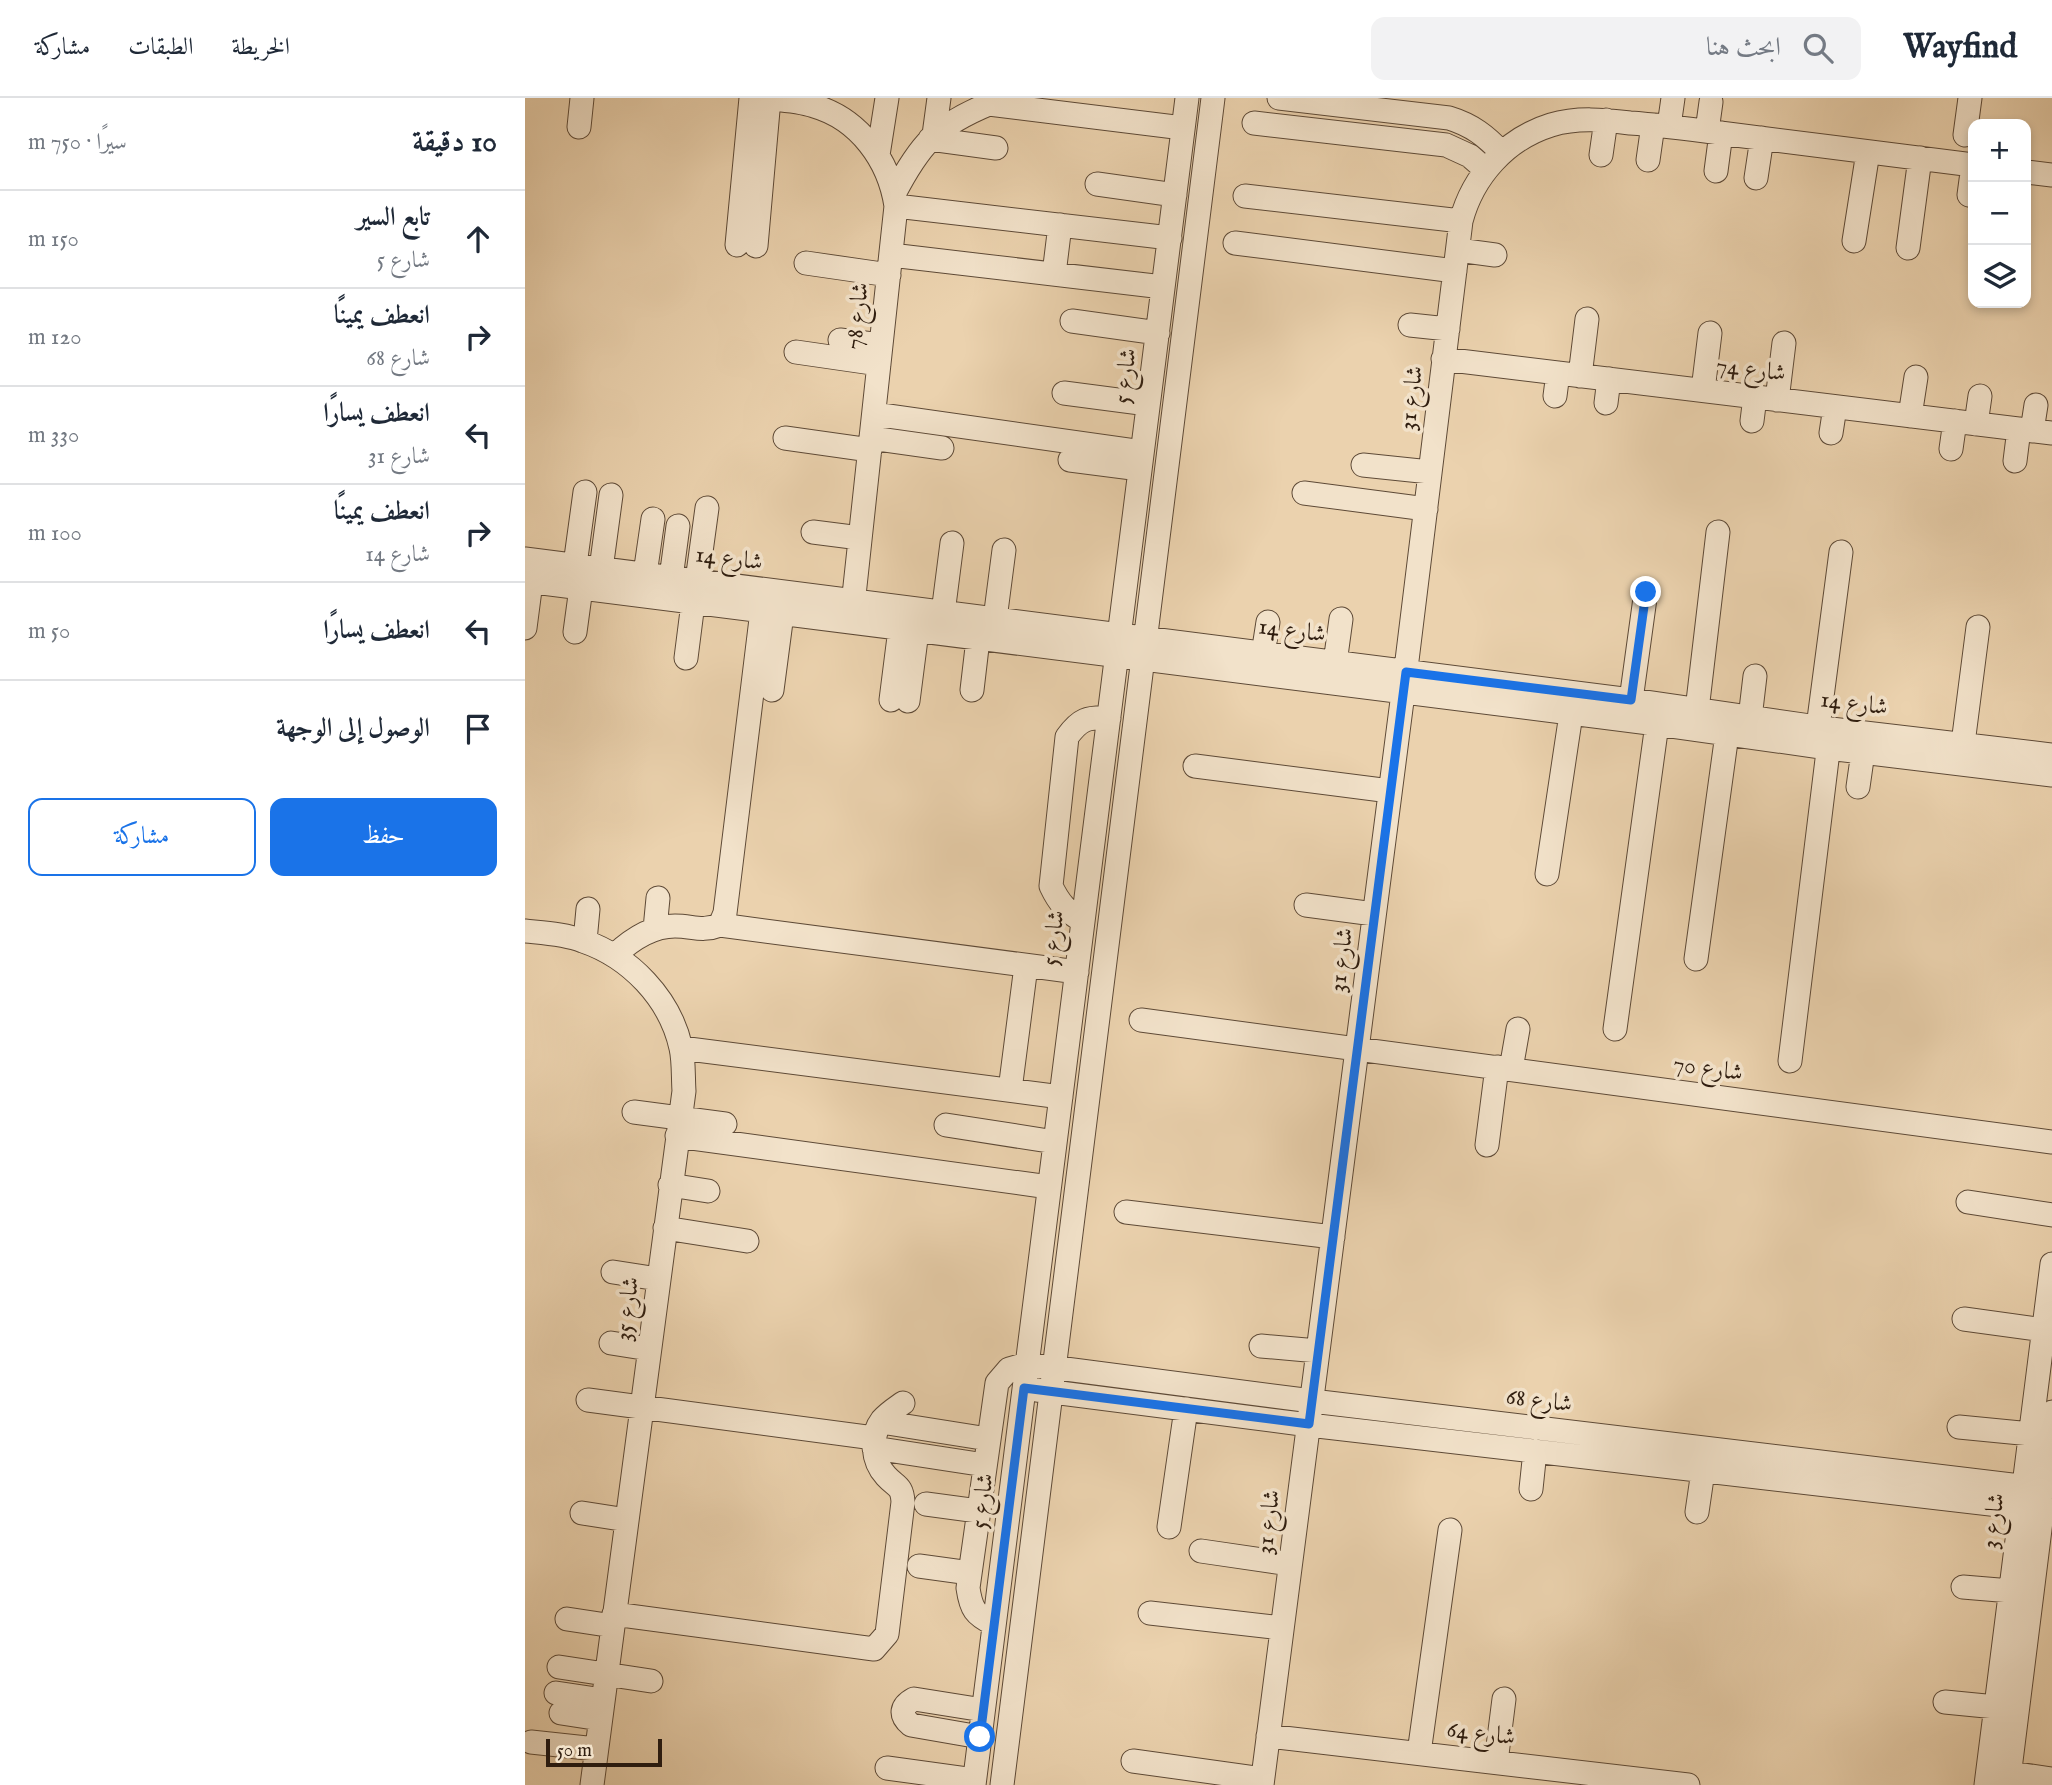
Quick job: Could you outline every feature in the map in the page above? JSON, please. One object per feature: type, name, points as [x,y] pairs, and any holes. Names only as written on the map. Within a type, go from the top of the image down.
[{"type":"street","points":[[579,127],[582,98]]},
{"type":"street","points":[[746,246],[760,98]]},
{"type":"street","name":"شارع 78","points":[[760,98],[812,102],[838,115],[861,133],[878,155],[895,200],[853,612]]},
{"type":"street","points":[[878,155],[887,98]]},
{"type":"street","points":[[932,137],[939,98]]},
{"type":"street","name":"شارع 5","points":[[974,1782],[1187,98]]},
{"type":"street","points":[[1002,1785],[1213,98]]},
{"type":"street","points":[[1279,98],[1451,108],[1502,153]]},
{"type":"street","points":[[1648,160],[1673,98]]},
{"type":"street","points":[[1965,135],[1970,98]]},
{"type":"street","points":[[1711,102],[1716,171]]},
{"type":"street","points":[[1170,238],[895,200],[910,164],[932,137],[960,116],[989,104],[1184,128]]},
{"type":"street","name":"شارع 31","points":[[1262,1782],[1461,221],[1470,194],[1486,170],[1517,141],[1551,125],[1569,120],[1606,120],[1661,126],[1968,164]]},
{"type":"street","points":[[1601,155],[1606,120]]},
{"type":"street","points":[[1254,122],[1446,145],[1470,156],[1486,170]]},
{"type":"street","points":[[932,137],[996,148]]},
{"type":"street","points":[[1756,178],[1762,138]]},
{"type":"street","points":[[1854,241],[1868,152]]},
{"type":"street","points":[[1907,248],[1920,158]]},
{"type":"street","points":[[2031,173],[2052,175]]},
{"type":"street","points":[[1097,184],[1175,195]]},
{"type":"street","points":[[1245,196],[1461,221]]},
{"type":"street","points":[[1054,274],[1061,225]]},
{"type":"street","points":[[1235,243],[1456,261],[1495,255]]},
{"type":"street","points":[[806,263],[1054,274],[1163,287]]},
{"type":"street","points":[[1555,396],[1569,374],[1587,318]]},
{"type":"street","points":[[1072,321],[1157,333]]},
{"type":"street","points":[[1410,325],[1448,329]]},
{"type":"street","points":[[1703,390],[1710,333]]},
{"type":"street","points":[[840,340],[880,354]]},
{"type":"street","points":[[1752,421],[1766,398],[1784,343]]},
{"type":"street","points":[[796,352],[880,354]]},
{"type":"street","name":"شارع 74","points":[[1443,359],[2035,431]]},
{"type":"street","points":[[1910,416],[1916,377]]},
{"type":"street","points":[[1606,403],[1609,379]]},
{"type":"street","points":[[1064,393],[1149,404]]},
{"type":"street","points":[[1951,450],[1979,396]]},
{"type":"street","points":[[2015,461],[2035,431],[2036,405]]},
{"type":"street","points":[[1831,433],[1835,407]]},
{"type":"street","points":[[874,414],[1141,461]]},
{"type":"street","points":[[785,446],[870,451],[942,448]]},
{"type":"street","points":[[1070,460],[1141,461]]},
{"type":"street","points":[[1363,465],[1430,472]]},
{"type":"street","points":[[575,565],[585,492]]},
{"type":"street","points":[[1304,493],[1426,509]]},
{"type":"street","points":[[601,569],[611,495]]},
{"type":"street","points":[[686,658],[707,508]]},
{"type":"street","points":[[645,574],[653,519]]},
{"type":"street","points":[[671,578],[678,526]]},
{"type":"street","points":[[813,532],[860,538]]},
{"type":"street","points":[[1697,710],[1718,532]]},
{"type":"street","points":[[943,613],[952,543]]},
{"type":"street","points":[[995,619],[1004,550]]},
{"type":"street","points":[[1790,1061],[1825,734],[1841,552]]},
{"type":"street","name":"شارع 14","points":[[525,559],[671,578],[695,592],[772,613],[943,613],[995,619],[1118,646]]},
{"type":"street","points":[[525,628],[528,581]]},
{"type":"street","name":"شارع 14","points":[[528,581],[581,588],[695,592],[853,612],[909,630],[978,639],[1118,646],[1404,682],[1631,700],[1750,718],[1825,734],[1962,754],[2052,775]]},
{"type":"street","points":[[575,632],[581,588]]},
{"type":"street","points":[[1631,700],[1646,592]]},
{"type":"street","points":[[772,613],[772,690]]},
{"type":"street","points":[[720,925],[725,913],[772,613]]},
{"type":"street","points":[[1335,663],[1341,619]]},
{"type":"street","points":[[1263,654],[1268,622]]},
{"type":"street","points":[[1962,754],[1978,627]]},
{"type":"street","points":[[900,701],[909,630]]},
{"type":"street","points":[[972,690],[978,639]]},
{"type":"street","name":"شارع 14","points":[[1144,649],[1263,654],[1335,663],[1404,682],[1579,715],[1727,734],[1825,734],[1863,752],[2052,755]]},
{"type":"street","points":[[1750,718],[1755,677]]},
{"type":"street","points":[[1577,776],[1579,715]]},
{"type":"street","points":[[1546,874],[1579,715]]},
{"type":"street","points":[[1083,921],[1068,912],[1057,900],[1051,886],[1067,737],[1076,724],[1090,717],[1109,718]]},
{"type":"street","points":[[1615,1029],[1657,724]]},
{"type":"street","points":[[1696,959],[1727,734]]},
{"type":"street","points":[[1858,786],[1863,752]]},
{"type":"street","points":[[1195,765],[1390,791]]},
{"type":"street","points":[[655,929],[658,898]]},
{"type":"street","points":[[1306,905],[1374,914]]},
{"type":"street","points":[[585,941],[588,909]]},
{"type":"street","points":[[615,955],[640,936],[655,929],[674,926],[708,930],[720,925],[1077,972]]},
{"type":"street","name":"شارع 35","points":[[525,931],[573,937],[615,955],[645,979],[667,1011],[681,1048],[684,1091],[591,1785]]},
{"type":"street","points":[[1010,1090],[1027,966]]},
{"type":"street","name":"شارع 70","points":[[1142,1020],[2052,1142]]},
{"type":"street","points":[[1487,1145],[1504,1068],[1518,1029]]},
{"type":"street","points":[[681,1048],[1061,1097]]},
{"type":"street","points":[[634,1112],[678,1127],[1049,1187]]},
{"type":"street","points":[[678,1127],[726,1124]]},
{"type":"street","points":[[946,1125],[1055,1142]]},
{"type":"street","points":[[670,1185],[708,1191]]},
{"type":"street","points":[[1968,1202],[2052,1215]]},
{"type":"street","points":[[1126,1212],[1333,1237]]},
{"type":"street","points":[[665,1228],[747,1241]]},
{"type":"street","name":"شارع 3","points":[[2009,1779],[2045,1539],[2033,1498],[2031,1434],[2048,1330],[2052,1264]]},
{"type":"street","points":[[613,1278],[657,1285]]},
{"type":"street","points":[[1964,1319],[2048,1330]]},
{"type":"street","points":[[611,1343],[649,1349]]},
{"type":"street","points":[[1261,1346],[1318,1351]]},
{"type":"street","points":[[994,1624],[979,1616],[970,1604],[968,1588],[997,1383],[1009,1369],[1027,1364]]},
{"type":"street","name":"شارع 68","points":[[1027,1364],[2033,1498]]},
{"type":"street","name":"شارع 68","points":[[1024,1388],[1703,1471],[2033,1498]]},
{"type":"street","points":[[588,1399],[876,1436],[988,1439]]},
{"type":"street","points":[[567,1619],[613,1620],[874,1649],[887,1634],[903,1502],[903,1492],[877,1463],[876,1436],[903,1403]]},
{"type":"street","points":[[1169,1527],[1186,1409]]},
{"type":"street","name":"شارع 3","points":[[1986,1785],[2011,1591],[2052,1412]]},
{"type":"street","points":[[1959,1427],[2031,1434]]},
{"type":"street","points":[[876,1436],[985,1465]]},
{"type":"street","points":[[1531,1489],[1535,1451]]},
{"type":"street","points":[[1697,1512],[1703,1471]]},
{"type":"street","points":[[926,1504],[978,1511]]},
{"type":"street","points":[[582,1513],[627,1520]]},
{"type":"street","points":[[1419,1753],[1450,1530]]},
{"type":"street","points":[[1201,1551],[1290,1564]]},
{"type":"street","points":[[919,1566],[970,1573]]},
{"type":"street","points":[[1963,1587],[2011,1591]]},
{"type":"street","points":[[1150,1613],[1282,1628]]},
{"type":"street","points":[[559,1667],[651,1681]]},
{"type":"street","points":[[980,1737],[911,1724],[894,1711],[914,1699],[983,1710]]},
{"type":"street","points":[[1496,1762],[1504,1699]]},
{"type":"street","points":[[1945,1702],[1996,1707]]},
{"type":"street","points":[[559,1703],[602,1709]]},
{"type":"street","name":"شارع 64","points":[[1268,1736],[1496,1762],[1579,1779],[1688,1785]]},
{"type":"street","points":[[531,1742],[596,1749]]},
{"type":"street","points":[[1133,1761],[1262,1782]]},
{"type":"street","points":[[887,1768],[974,1782]]},
{"type":"street","points":[[2009,1779],[2052,1779]]},
{"type":"route","points":[[980,1737],[1024,1388],[1309,1424],[1406,672],[1631,700],[1646,592]]}]
